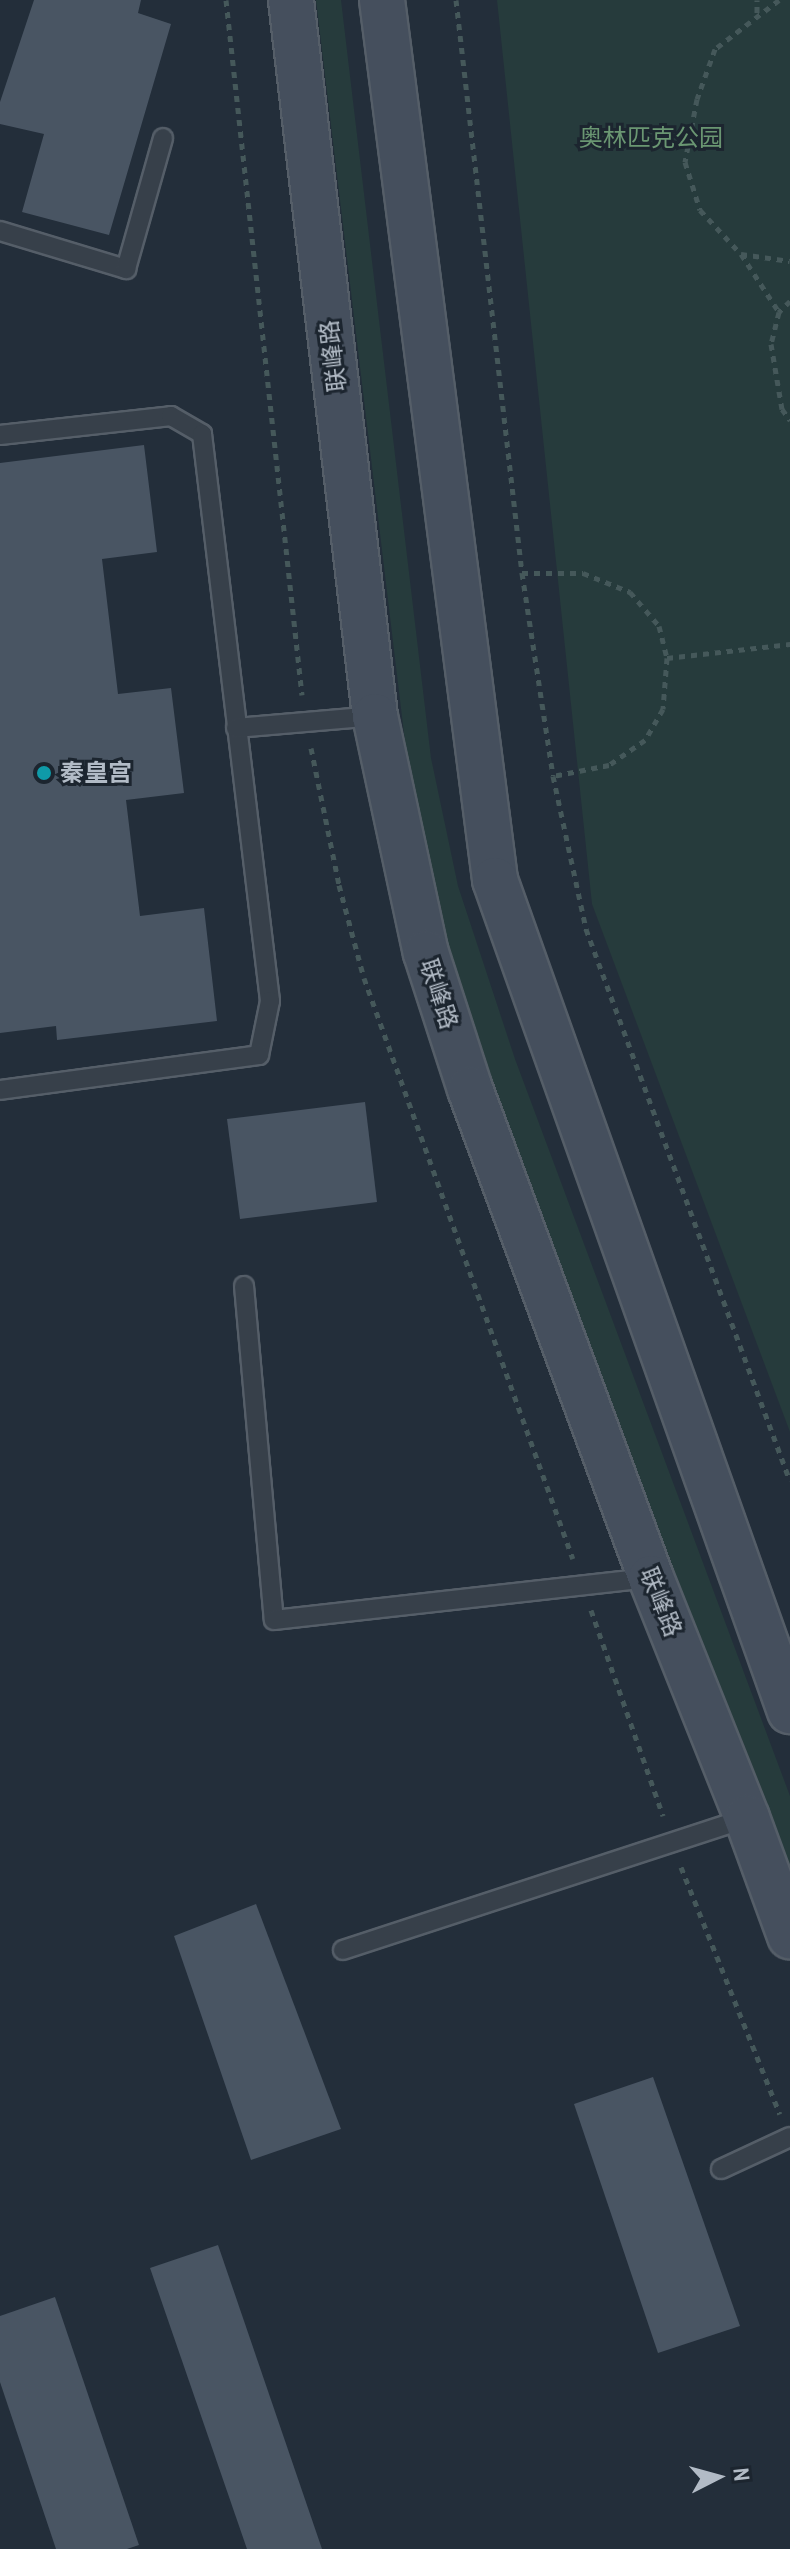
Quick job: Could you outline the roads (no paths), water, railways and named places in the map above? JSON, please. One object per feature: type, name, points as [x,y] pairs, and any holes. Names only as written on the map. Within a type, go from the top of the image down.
[{"type":"main road","name":"联峰路","points":[[291,0],[375,716],[426,953],[470,1089],[651,1578],[747,1818],[790,1936]]},
{"type":"main road","points":[[382,0],[495,880],[790,1711]]},
{"type":"lane","points":[[0,231],[126,269],[163,138]]},
{"type":"lane","points":[[0,435],[171,416],[202,434],[270,1001],[259,1055],[0,1090]]},
{"type":"lane","points":[[236,728],[375,716]]},
{"type":"lane","points":[[244,1286],[274,1620],[651,1578]]},
{"type":"lane","points":[[343,1950],[747,1818]]},
{"type":"lane","points":[[721,2169],[790,2137]]},
{"type":"place","name":"秦皇宫","points":[[44,773]]},
{"type":"park label","name":"奥林匹克公园","points":[[651,138]]}]
